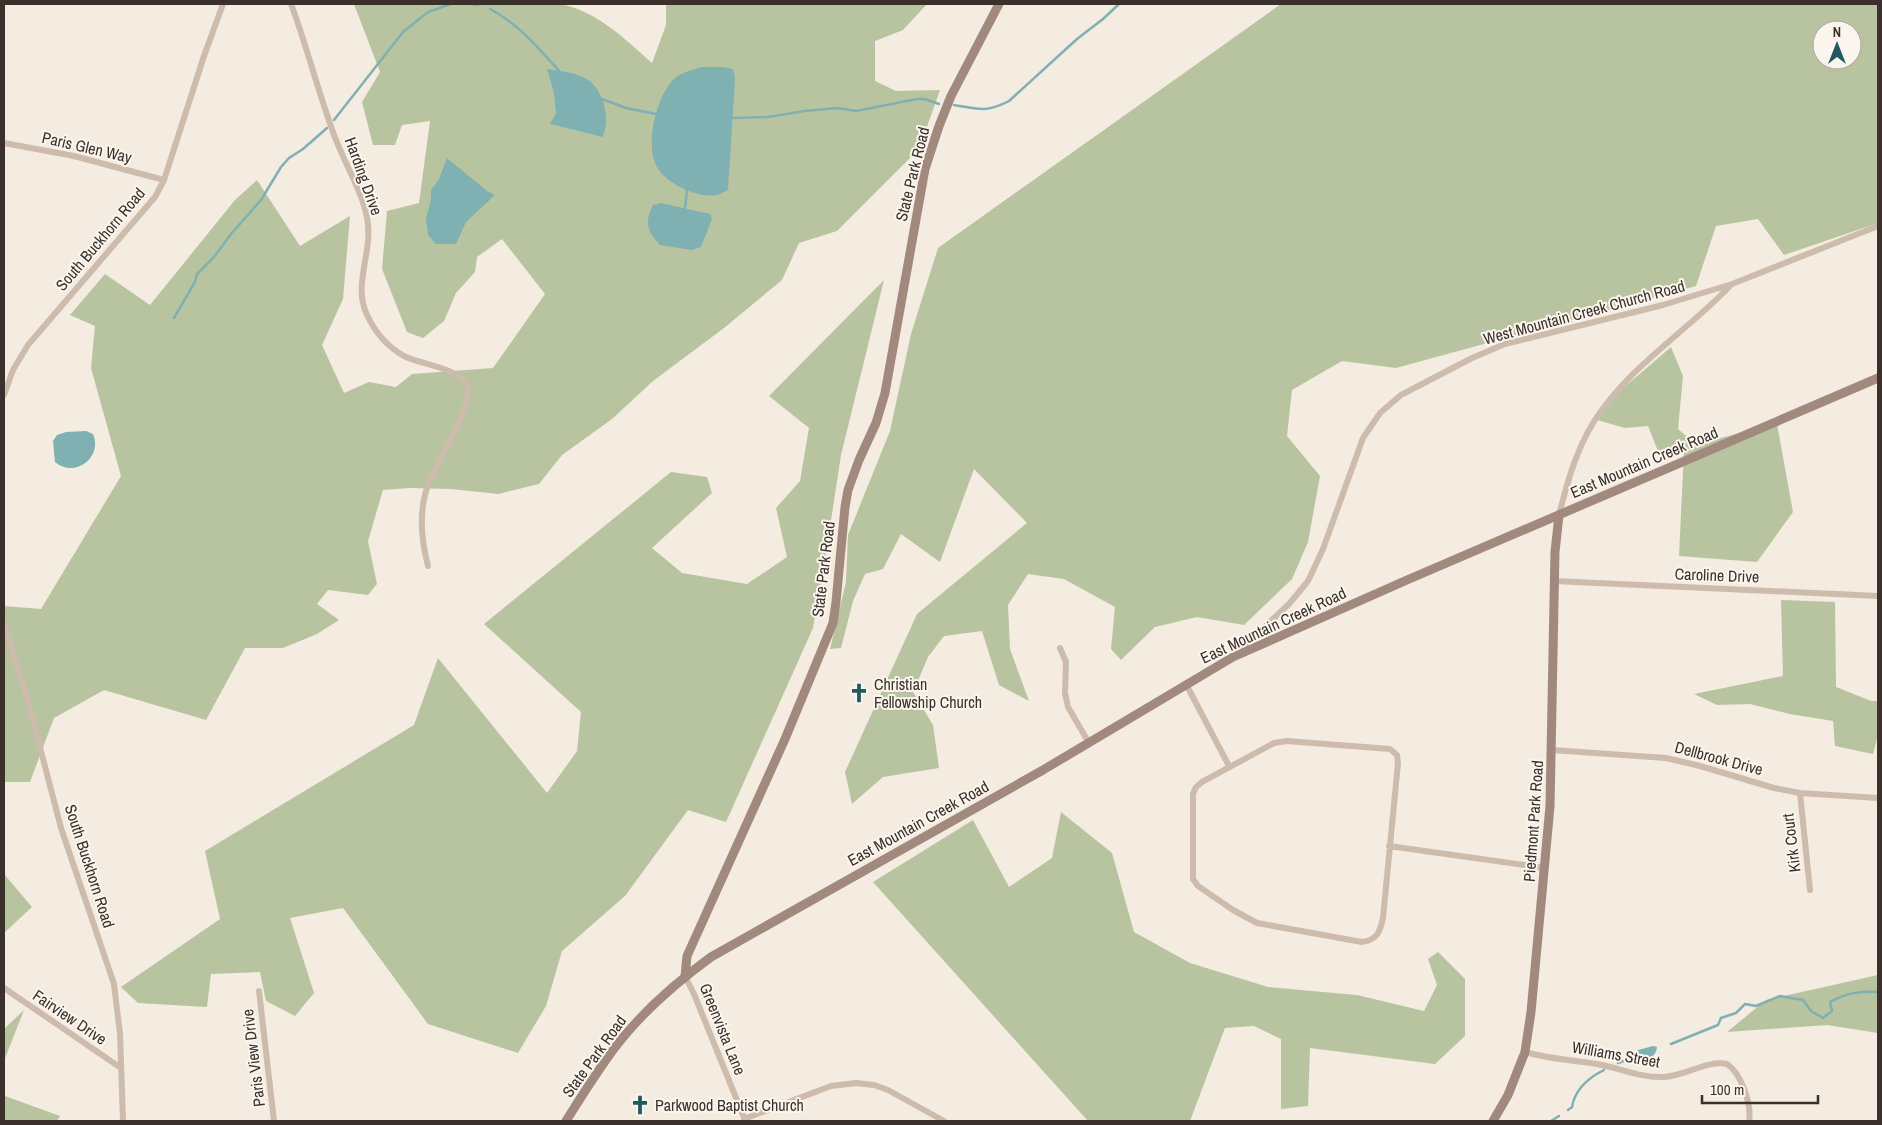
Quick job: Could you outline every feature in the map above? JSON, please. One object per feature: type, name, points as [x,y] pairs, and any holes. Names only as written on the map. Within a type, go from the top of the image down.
[{"type":"street","name":"South Buckhorn Road","points":[[4,395],[13,370],[28,345],[149,206],[164,180],[223,4]]},
{"type":"street","name":"Harding Drive","points":[[291,4],[336,140],[367,215],[368,241],[361,290],[366,314],[379,335],[394,350],[413,360],[456,374],[463,380],[467,388],[465,406],[431,478],[424,498],[422,526],[428,566]]},
{"type":"street","name":"State Park Road","points":[[566,1121],[614,1049],[647,1011],[685,976],[687,956],[782,748],[833,623],[845,507],[853,473],[876,423],[885,393],[925,169],[939,126],[952,96],[999,4]]},
{"type":"street","name":"Paris Glen Way","points":[[4,144],[74,156],[164,180]]},
{"type":"street","name":"West Mountain Creek Church Road","points":[[1233,657],[1289,604],[1308,581],[1323,549],[1357,452],[1364,438],[1380,414],[1401,395],[1472,358],[1505,344],[1662,305],[1732,284],[1878,226]]},
{"type":"street","points":[[1559,515],[1572,468],[1581,445],[1608,401],[1640,367],[1712,305],[1732,284]]},
{"type":"street","name":"East Mountain Creek Road","points":[[685,976],[711,957],[1089,743],[1233,657],[1878,378]]},
{"type":"street","name":"Piedmont Park Road","points":[[1493,1121],[1510,1089],[1525,1052],[1531,1012],[1545,868],[1552,750],[1554,582],[1559,515]]},
{"type":"street","name":"Caroline Drive","points":[[1554,582],[1878,596]]},
{"type":"street","name":"South Buckhorn Road","points":[[4,623],[28,701],[61,828],[114,984],[118,1006],[122,1121]]},
{"type":"street","points":[[1060,648],[1066,662],[1065,692],[1068,707],[1089,743]]},
{"type":"street","points":[[1186,684],[1229,766]]},
{"type":"street","points":[[1283,741],[1393,750],[1397,755],[1398,763],[1390,846],[1384,918],[1379,934],[1373,939],[1362,942],[1268,926],[1250,919],[1198,886],[1192,876],[1193,794],[1196,787],[1202,782],[1229,766],[1274,743],[1283,741]]},
{"type":"street","name":"Dellbrook Drive","points":[[1552,750],[1666,758],[1774,788],[1800,793],[1878,798]]},
{"type":"street","name":"Kirk Court","points":[[1800,793],[1810,890]]},
{"type":"street","points":[[1390,846],[1545,868]]},
{"type":"street","name":"Greenvista Lane","points":[[685,976],[745,1120]]},
{"type":"street","name":"Fairview Drive","points":[[4,988],[121,1068]]},
{"type":"street","name":"Paris View Drive","points":[[259,991],[274,1121]]},
{"type":"street","name":"Williams Street","points":[[1525,1052],[1537,1056],[1598,1065],[1648,1077],[1675,1076],[1717,1063],[1727,1064],[1732,1068],[1747,1095],[1751,1113],[1749,1121]]},
{"type":"street","points":[[745,1120],[830,1086],[856,1083],[874,1085],[888,1090],[944,1121]]},
{"type":"green space","points":[[354,4],[559,4],[573,7],[598,19],[652,63],[666,25],[666,4],[927,4],[903,30],[875,41],[875,81],[896,91],[940,90],[919,149],[837,231],[799,243],[782,280],[724,328],[653,381],[612,419],[562,455],[539,484],[498,494],[451,489],[410,488],[383,490],[368,541],[377,584],[368,595],[328,590],[317,604],[339,620],[317,634],[283,648],[245,648],[206,720],[104,690],[54,718],[30,782],[4,782],[4,606],[41,609],[121,476],[91,368],[95,326],[70,315],[105,274],[150,305],[235,200],[257,180],[300,246],[350,216],[343,299],[322,345],[344,393],[369,382],[396,387],[412,374],[493,368],[545,294],[502,239],[477,257],[475,272],[456,293],[444,321],[423,338],[407,332],[382,269],[387,211],[419,203],[430,121],[402,125],[395,145],[373,145],[362,102],[380,72]]},
{"type":"green space","points":[[1281,4],[1878,4],[1878,223],[1784,255],[1758,219],[1716,226],[1696,286],[1396,368],[1342,361],[1292,390],[1287,436],[1320,476],[1308,542],[1292,579],[1244,625],[1197,617],[1155,627],[1121,660],[1111,649],[1115,607],[1064,579],[1028,574],[1008,605],[1010,649],[1029,701],[999,685],[982,631],[944,636],[928,657],[913,692],[933,725],[939,768],[883,777],[852,804],[845,772],[917,614],[1027,523],[974,469],[940,562],[901,534],[883,569],[865,574],[853,601],[841,648],[830,649],[846,582],[848,535],[890,431],[911,334],[938,248]]},
{"type":"green space","points":[[884,280],[841,455],[813,628],[726,822],[688,810],[625,896],[562,951],[546,1006],[518,1053],[428,1024],[343,908],[290,918],[314,993],[295,1016],[266,1001],[260,972],[211,974],[207,1007],[138,1003],[121,987],[220,919],[205,851],[414,725],[438,658],[547,793],[577,751],[581,712],[484,624],[671,472],[707,477],[712,493],[652,548],[682,573],[747,584],[787,557],[776,508],[800,481],[809,428],[769,396]]},
{"type":"green space","points":[[1671,347],[1683,376],[1678,429],[1696,444],[1777,424],[1793,512],[1757,562],[1679,556],[1684,450],[1660,456],[1648,426],[1625,428],[1597,420],[1621,390]]},
{"type":"green space","points":[[1781,600],[1835,602],[1836,687],[1871,701],[1878,701],[1878,735],[1873,754],[1835,746],[1833,721],[1790,714],[1750,704],[1717,705],[1694,694],[1783,676]]},
{"type":"green space","points":[[1061,812],[1112,853],[1134,932],[1190,963],[1268,987],[1357,995],[1424,1011],[1437,985],[1428,959],[1438,952],[1465,979],[1465,1036],[1435,1064],[1310,1048],[1308,1106],[1281,1109],[1281,1039],[1254,1026],[1225,1028],[1190,1121],[1088,1121],[873,882],[973,820],[1009,887],[1052,858]]},
{"type":"green space","points":[[4,874],[32,907],[4,933]]},
{"type":"green space","points":[[1878,975],[1878,1033],[1827,1025],[1727,1032],[1766,1000]]},
{"type":"green space","points":[[24,1010],[4,1061],[4,1029]]},
{"type":"green space","points":[[4,1094],[60,1116],[57,1121],[4,1121]]},
{"type":"water","points":[[702,67],[733,69],[735,78],[728,190],[709,196],[690,192],[672,183],[665,177],[655,163],[652,143],[658,107],[668,86],[680,75]]},
{"type":"water","points":[[547,69],[576,74],[590,81],[598,91],[605,109],[606,124],[603,137],[550,124],[556,113],[554,93]]},
{"type":"water","points":[[447,158],[487,191],[495,195],[466,222],[456,244],[436,244],[428,235],[426,218],[431,200],[431,190],[439,179]]},
{"type":"water","points":[[661,203],[710,214],[712,219],[701,247],[692,250],[660,245],[648,227],[648,217],[653,205]]},
{"type":"water","points":[[86,431],[93,434],[95,443],[91,457],[85,463],[71,468],[63,467],[55,462],[53,441],[57,435],[66,432]]},
{"type":"water","points":[[1653,1046],[1657,1047],[1653,1056],[1638,1061],[1634,1054],[1638,1050]]},
{"type":"waterway","points":[[334,120],[403,32],[428,12],[451,4]]},
{"type":"waterway","points":[[472,4],[478,5]]},
{"type":"waterway","points":[[954,105],[988,109],[1009,101],[1077,39],[1119,4]]},
{"type":"waterway","points":[[490,9],[520,30],[561,73]]},
{"type":"waterway","points":[[599,98],[626,108],[656,114]]},
{"type":"waterway","points":[[732,118],[768,117],[837,108],[856,111],[917,99],[925,99],[939,104]]},
{"type":"waterway","points":[[174,318],[195,282],[197,274],[214,257],[231,234],[261,200],[281,167],[289,158],[303,149],[327,128]]},
{"type":"waterway","points":[[685,208],[687,190]]},
{"type":"waterway","points":[[1671,1044],[1718,1025],[1721,1018],[1736,1013],[1745,1004],[1756,1006],[1780,996],[1803,1000],[1811,1011],[1823,1018],[1832,1011],[1830,1002],[1842,996],[1853,993],[1878,992]]},
{"type":"waterway","points":[[1618,1063],[1638,1056]]},
{"type":"waterway","points":[[1568,1110],[1572,1107],[1579,1089],[1604,1070]]},
{"type":"waterway","points":[[1551,1121],[1559,1116]]},
{"type":"place","name":"Christian Fellowship Church","points":[[859,693]]},
{"type":"place","name":"Parkwood Baptist Church","points":[[640,1105]]}]
